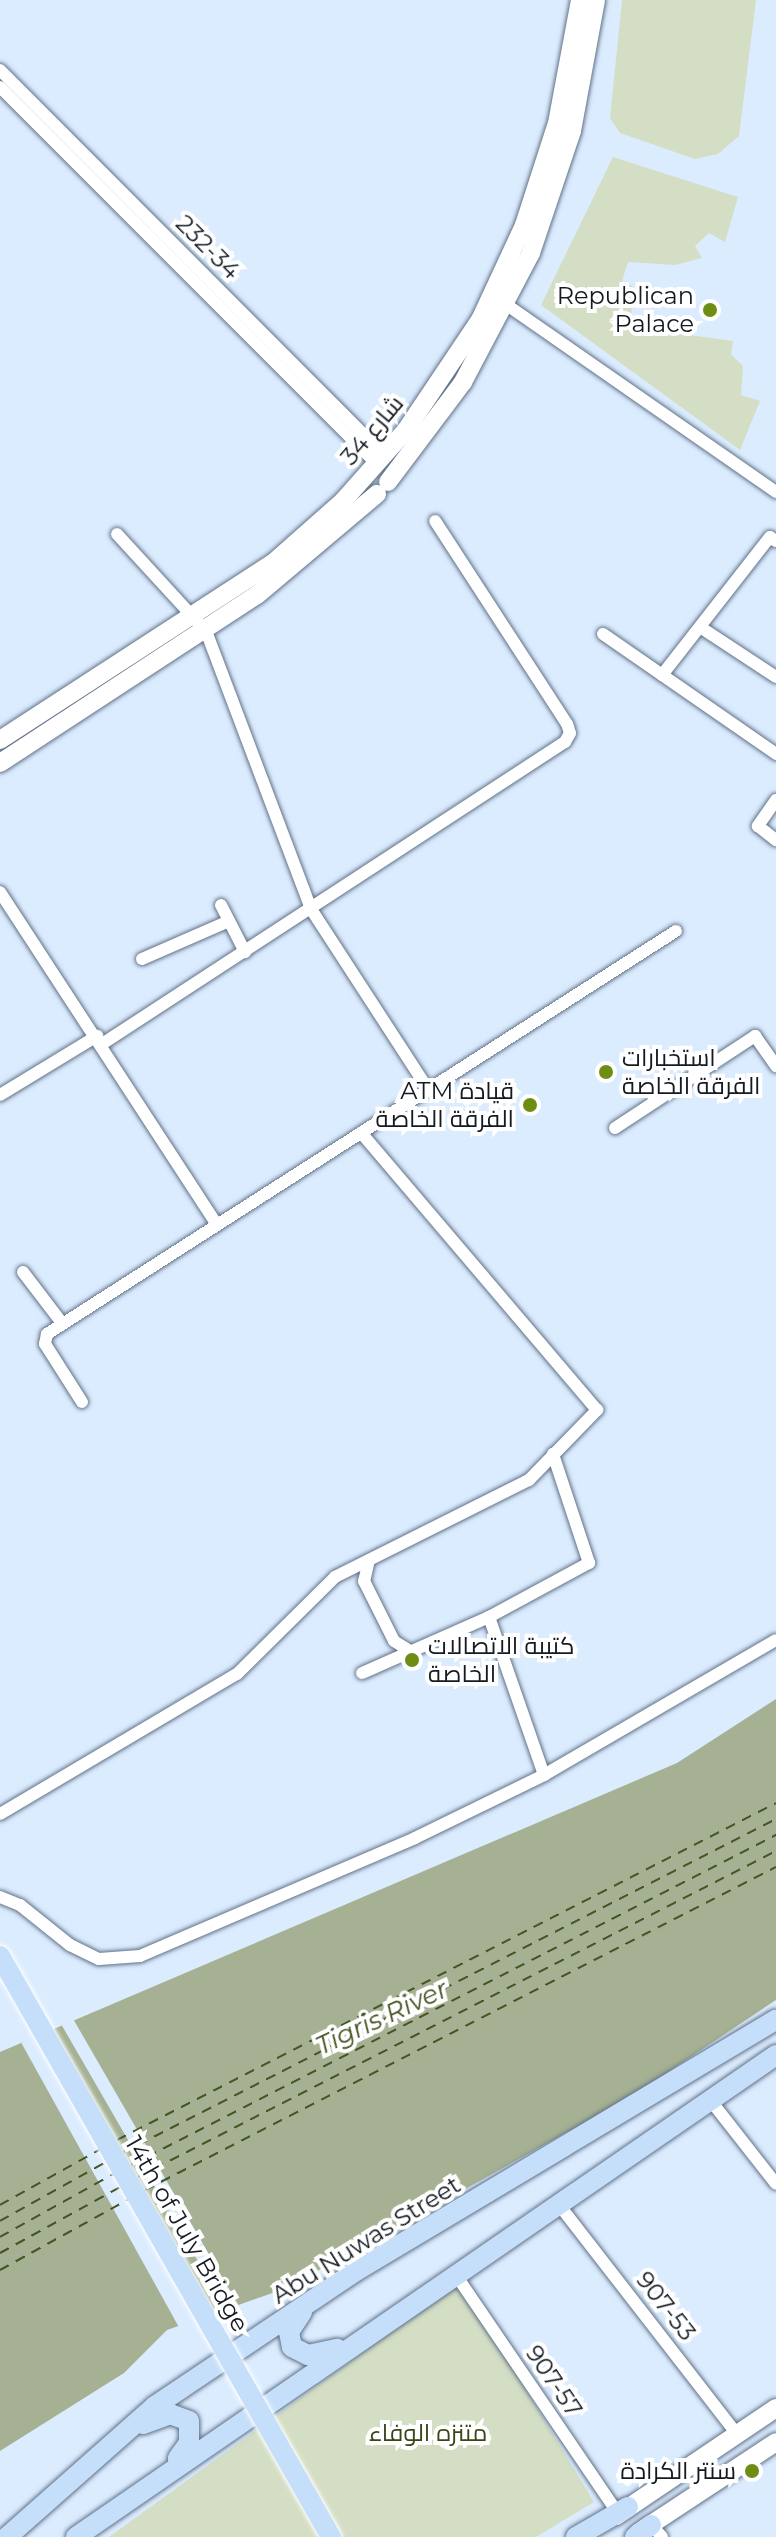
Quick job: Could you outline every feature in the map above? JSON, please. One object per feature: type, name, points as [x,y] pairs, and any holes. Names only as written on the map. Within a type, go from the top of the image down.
[{"type":"main road","name":"شارع 34","points":[[0,763],[201,624],[297,544],[381,460],[463,349],[510,258],[557,123],[580,0]]},
{"type":"main road","name":"شارع 34","points":[[0,740],[286,573],[382,488],[449,405],[507,305],[566,152],[596,0]]},
{"type":"main road","name":"14th of July Bridge","points":[[0,1956],[331,2537]]},
{"type":"main road","name":"14th of July Bridge","points":[[0,1981],[315,2537]]},
{"type":"main road","name":"Abu Nuwas Street","points":[[7,2537],[73,2474],[155,2406],[356,2271],[776,2020]]},
{"type":"main road","points":[[76,2537],[138,2491],[399,2313],[773,2062]]},
{"type":"main road","points":[[356,2271],[296,2319],[289,2339],[298,2353],[324,2354],[343,2347],[399,2313]]},
{"type":"main road","points":[[576,2537],[776,2408]]},
{"type":"main road","points":[[73,2474],[154,2418],[182,2416],[192,2430],[183,2454],[138,2491]]},
{"type":"main road","points":[[645,2534],[776,2442]]},
{"type":"main road","points":[[585,2537],[622,2509]]},
{"type":"street","name":"232-34","points":[[0,70],[381,460]]},
{"type":"street","name":"232-34","points":[[0,87],[381,460]]},
{"type":"street","points":[[507,305],[776,492]]},
{"type":"street","points":[[0,1095],[99,1040],[245,952],[565,742],[570,733],[435,521]]},
{"type":"street","points":[[117,534],[201,624],[311,909],[429,1091]]},
{"type":"street","points":[[662,675],[770,537],[776,541]]},
{"type":"street","points":[[700,627],[776,677]]},
{"type":"street","points":[[603,634],[776,754]]},
{"type":"street","points":[[776,800],[758,826],[776,840]]},
{"type":"street","points":[[0,892],[217,1225]]},
{"type":"street","points":[[221,905],[245,952]]},
{"type":"street","points":[[142,959],[229,921]]},
{"type":"street","points":[[82,1402],[45,1344],[47,1334],[676,931]]},
{"type":"street","points":[[615,1128],[755,1036],[776,1066]]},
{"type":"street","points":[[0,1814],[237,1674],[335,1577],[529,1480],[597,1410],[361,1133]]},
{"type":"street","points":[[23,1272],[62,1323]]},
{"type":"street","points":[[362,1673],[489,1617],[589,1563],[553,1454]]},
{"type":"street","points":[[369,1560],[364,1581],[394,1641],[410,1651]]},
{"type":"street","points":[[489,1617],[544,1775]]},
{"type":"street","points":[[1,1900],[20,1905],[70,1945],[99,1959],[118,1962],[415,1838],[544,1775],[776,1640]]},
{"type":"street","points":[[711,2101],[776,2184]]},
{"type":"street","name":"907-53","points":[[560,2206],[737,2434]]},
{"type":"street","name":"907-57","points":[[456,2275],[622,2509]]},
{"type":"green space","points":[[622,0],[756,0],[739,136],[718,154],[695,159],[620,133],[610,118]]},
{"type":"green space","points":[[613,157],[738,197],[725,242],[709,233],[695,246],[702,258],[675,265],[628,262],[622,281],[634,287],[631,317],[637,328],[733,341],[731,354],[743,366],[741,395],[760,401],[740,450],[541,305]]},
{"type":"green space","name":"متنزه الوفاء","points":[[456,2285],[489,2329],[594,2502],[536,2537],[109,2537]]},
{"type":"water","name":"Tigris River","points":[[776,1699],[776,2000],[632,2096],[284,2289],[167,2330],[124,2373],[0,2451],[0,2052],[677,1763]]},
{"type":"pier","points":[[72,2017],[240,2307],[228,2314],[61,2024]]},
{"type":"pier","points":[[52,2026],[213,2317],[183,2334],[21,2043]]},
{"type":"ferry route","points":[[117,2140],[776,1803]]},
{"type":"ferry route","points":[[122,2153],[776,1819]]},
{"type":"ferry route","points":[[131,2165],[776,1835]]},
{"type":"ferry route","points":[[138,2177],[776,1851]]},
{"type":"ferry route","points":[[145,2190],[776,1867]]},
{"type":"ferry route","points":[[0,2205],[101,2149]]},
{"type":"ferry route","points":[[0,2221],[106,2162]]},
{"type":"ferry route","points":[[0,2237],[115,2173]]},
{"type":"ferry route","points":[[0,2253],[122,2186]]},
{"type":"ferry route","points":[[0,2270],[129,2199]]},
{"type":"place","name":"Republican Palace","points":[[710,310]]},
{"type":"place","name":"استخبارات الفرقة الخاصة","points":[[606,1072]]},
{"type":"place","name":"ATM قيادة الفرقة الخاصة","points":[[530,1105]]},
{"type":"place","name":"كتيبة الاتصالات الخاصة","points":[[412,1660]]},
{"type":"place","name":"سنتر الكرادة","points":[[752,2471]]}]
